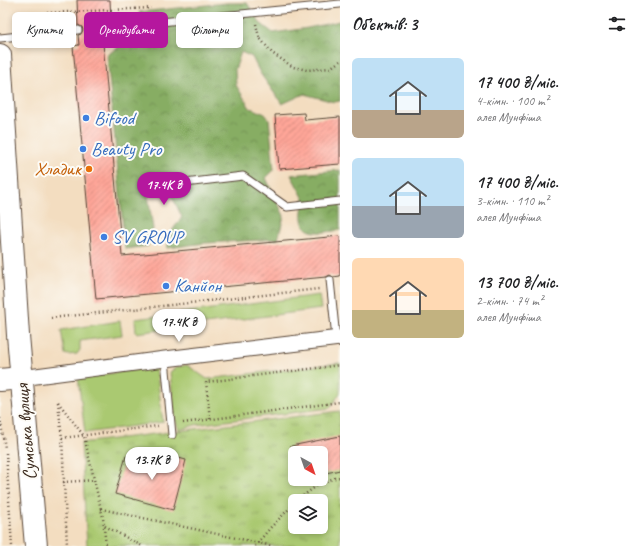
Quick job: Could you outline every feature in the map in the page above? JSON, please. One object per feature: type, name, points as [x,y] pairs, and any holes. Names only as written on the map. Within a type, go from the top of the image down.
[{"type":"main road","name":"Сумська вулиця","points":[[0,55],[10,379],[36,546]]},
{"type":"street","points":[[10,379],[338,338]]},
{"type":"lane","points":[[168,21],[340,4]]},
{"type":"lane","points":[[0,38],[78,30]]},
{"type":"lane","points":[[160,186],[243,176],[287,207],[340,201]]},
{"type":"lane","points":[[330,280],[338,338]]},
{"type":"lane","points":[[165,359],[172,435]]},
{"type":"path","points":[[68,12],[151,8]]},
{"type":"path","points":[[254,13],[258,38],[272,53],[293,66],[307,70],[330,68],[340,61]]},
{"type":"path","points":[[51,318],[330,288]]},
{"type":"path","points":[[210,419],[206,382],[340,365]]},
{"type":"path","points":[[67,546],[62,438],[58,402],[84,436],[101,508],[106,546]]},
{"type":"path","points":[[62,438],[172,425],[340,402]]},
{"type":"path","points":[[0,418],[5,447],[12,546]]},
{"type":"path","points":[[307,494],[321,483],[340,477]]},
{"type":"path","points":[[63,482],[94,480]]},
{"type":"path","points":[[101,508],[273,546]]},
{"type":"path","points":[[255,546],[288,510]]},
{"type":"path","points":[[104,526],[142,546]]},
{"type":"green space","points":[[227,3],[247,3],[260,23],[273,33],[308,28],[340,21],[340,101],[334,102],[304,94],[282,104],[260,73],[252,57],[241,52],[235,70],[236,85],[250,108],[264,113],[269,119],[274,170],[266,178],[284,216],[278,239],[205,243],[167,248],[171,232],[182,217],[172,196],[147,188],[153,229],[148,246],[125,249],[107,55],[117,48],[168,48],[168,12],[139,12]]},
{"type":"green space","points":[[340,170],[340,230],[330,232],[313,232],[308,230],[304,226],[302,219],[304,199],[291,175]]},
{"type":"green space","points":[[319,295],[321,309],[136,333],[135,319]]},
{"type":"green space","points":[[120,321],[122,335],[80,341],[80,350],[77,354],[65,354],[61,330]]},
{"type":"green space","points":[[340,363],[340,393],[330,408],[195,425],[179,430],[175,419],[170,372],[177,367],[187,365],[207,379]]},
{"type":"green space","points":[[156,367],[163,422],[85,433],[78,378]]},
{"type":"green space","points":[[340,411],[340,546],[87,546],[81,443]]},
{"type":"building","points":[[77,0],[110,0],[111,12],[84,12],[84,48],[103,48],[122,256],[340,236],[340,276],[333,277],[330,275],[326,277],[96,299],[73,48],[76,48],[76,46],[79,45],[78,35],[81,34],[83,30],[82,27],[78,25]]},
{"type":"building","points":[[304,113],[305,120],[340,117],[340,164],[279,169],[275,115]]},
{"type":"building","points":[[340,436],[340,470],[328,473],[328,446],[291,446]]},
{"type":"building","points":[[164,454],[186,460],[173,510],[115,494],[126,456],[161,464]]},
{"type":"place","name":"Bifood","points":[[86,118]]},
{"type":"place","name":"Beauty Pro","points":[[83,149]]},
{"type":"place","name":"Хладик","points":[[89,169]]},
{"type":"place","name":"SV GROUP","points":[[104,237]]},
{"type":"place","name":"Канйон","points":[[166,286]]}]
